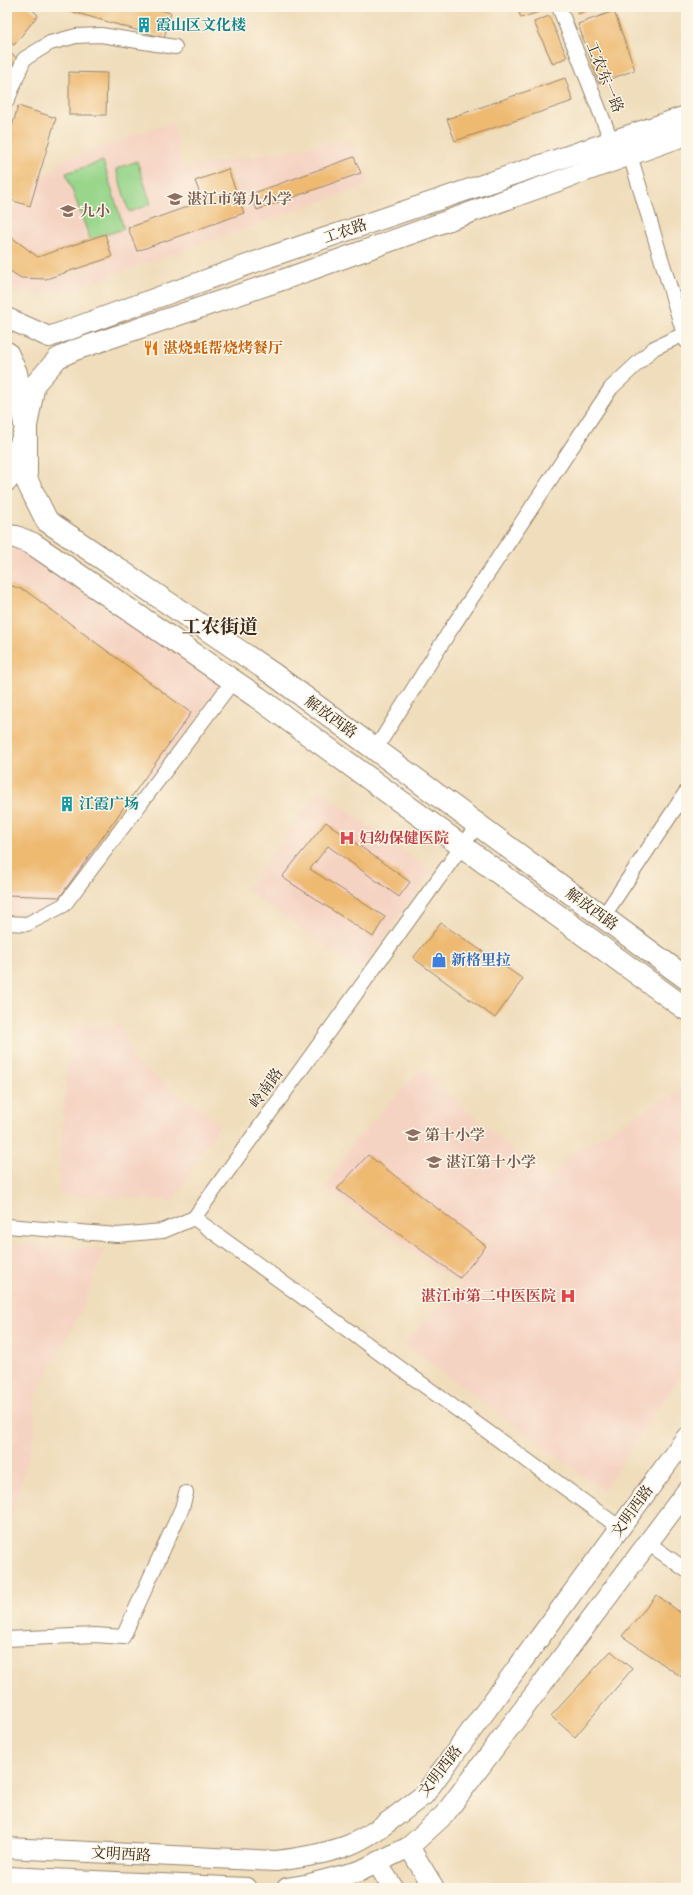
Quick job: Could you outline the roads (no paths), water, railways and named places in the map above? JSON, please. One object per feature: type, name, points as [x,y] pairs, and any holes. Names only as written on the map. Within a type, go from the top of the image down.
[{"type":"main road","name":"解放西路","points":[[7,353],[16,373],[26,430],[26,479],[47,521],[273,674],[686,978]]},
{"type":"main road","points":[[7,480],[26,430]]},
{"type":"main road","name":"解放西路","points":[[7,536],[16,537],[34,544],[233,681],[686,1009]]},
{"type":"street","name":"工农东一路","points":[[559,7],[612,141],[624,157],[685,338]]},
{"type":"street","points":[[7,102],[24,59],[50,44],[76,36],[101,35],[176,47]]},
{"type":"street","name":"工农路","points":[[7,318],[49,337],[269,257],[686,116]]},
{"type":"street","name":"工农路","points":[[26,430],[35,384],[58,358],[75,350],[288,278],[686,135]]},
{"type":"street","points":[[375,750],[451,629],[611,388],[654,348],[685,338]]},
{"type":"street","points":[[7,923],[27,924],[64,906],[233,681]]},
{"type":"street","points":[[603,917],[686,792]]},
{"type":"street","name":"岭南路","points":[[194,1218],[463,847],[478,824]]},
{"type":"street","points":[[7,1226],[117,1235],[163,1231],[194,1218],[620,1528]]},
{"type":"street","name":"文明西路","points":[[7,1848],[276,1861],[305,1857],[349,1845],[379,1828],[424,1795],[686,1438]]},
{"type":"street","name":"文明西路","points":[[287,1888],[310,1884],[360,1871],[409,1847],[444,1816],[686,1492]]},
{"type":"street","points":[[7,1640],[95,1635],[123,1637],[182,1508],[186,1493]]},
{"type":"street","points":[[648,1543],[686,1570]]},
{"type":"street","points":[[409,1847],[434,1888]]},
{"type":"street","points":[[377,1863],[393,1888]]},
{"type":"street","name":"文明西路","points":[[7,1877],[247,1888]]},
{"type":"place","name":"霞山区文化楼","points":[[144,25]]},
{"type":"place","name":"湛江市第九小学","points":[[175,199]]},
{"type":"place","name":"九小","points":[[68,211]]},
{"type":"place","name":"湛烧蚝帮烧烤餐厅","points":[[151,348]]},
{"type":"place","name":"江霞广场","points":[[67,804]]},
{"type":"place","name":"妇幼保健医院","points":[[347,838]]},
{"type":"place","name":"新格里拉","points":[[439,960]]},
{"type":"place","name":"第十小学","points":[[413,1135]]},
{"type":"place","name":"湛江第十小学","points":[[434,1162]]},
{"type":"place","name":"湛江市第二中医医院","points":[[568,1296]]},
{"type":"district","name":"工农街道","points":[[220,626]]}]
